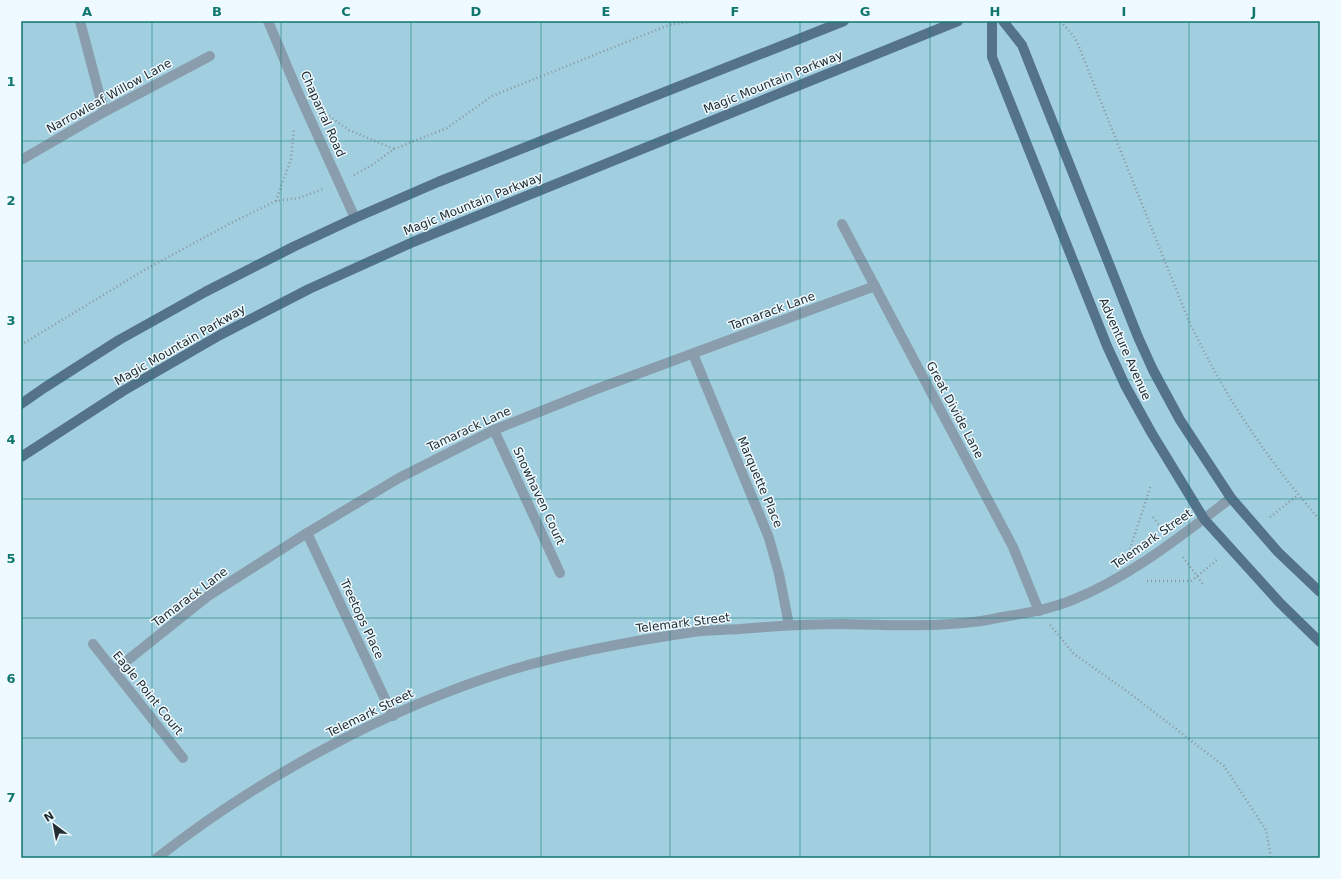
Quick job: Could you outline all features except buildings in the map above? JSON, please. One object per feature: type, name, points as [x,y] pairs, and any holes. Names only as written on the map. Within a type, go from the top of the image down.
[{"type":"street","points":[[80,21],[104,112]]},
{"type":"street","name":"Chaparral Road","points":[[268,21],[297,90],[355,218]]},
{"type":"street","points":[[21,404],[119,340],[192,299],[288,249],[438,182],[844,21]]},
{"type":"street","name":"Magic Mountain Parkway","points":[[21,457],[123,391],[220,335],[309,289],[413,242],[958,21]]},
{"type":"street","name":"Adventure Avenue","points":[[992,21],[992,57],[1107,346],[1125,385],[1151,432],[1204,519],[1280,603],[1320,642]]},
{"type":"street","name":"Adventure Avenue","points":[[1003,21],[1022,45],[1120,294],[1153,370],[1180,420],[1231,498],[1278,552],[1320,592]]},
{"type":"street","name":"Narrowleaf Willow Lane","points":[[21,160],[104,112],[210,56]]},
{"type":"street","name":"Great Divide Lane","points":[[842,224],[1013,547],[1039,611]]},
{"type":"street","name":"Tamarack Lane","points":[[114,671],[208,596],[306,532],[399,478],[494,430],[594,390],[875,286]]},
{"type":"street","name":"Marquette Place","points":[[693,354],[769,538],[779,574],[789,625]]},
{"type":"street","name":"Snowhaven Court","points":[[494,430],[560,573]]},
{"type":"street","name":"Telemark Street","points":[[157,858],[187,834],[268,782],[346,738],[427,700],[510,670],[597,648],[696,632],[789,625],[908,625],[972,622],[1039,611],[1067,602],[1122,577],[1172,543],[1231,498]]},
{"type":"street","name":"Treetops Place","points":[[306,532],[393,716]]},
{"type":"street","name":"Eagle Point Court","points":[[92,644],[183,758]]},
{"type":"path","points":[[362,171],[372,166],[394,149],[447,128],[492,96],[669,25],[696,21]]},
{"type":"path","points":[[1061,21],[1074,36],[1077,42],[1175,288],[1206,356],[1227,394],[1270,460],[1320,520]]},
{"type":"path","points":[[349,130],[394,149]]},
{"type":"path","points":[[276,201],[291,159]]},
{"type":"path","points":[[21,345],[146,269],[231,223],[276,201],[299,198],[314,193]]},
{"type":"path","points":[[1151,484],[1122,577],[1150,582],[1191,581],[1216,562]]},
{"type":"path","points":[[1272,515],[1298,495]]},
{"type":"path","points":[[1153,517],[1162,530]]},
{"type":"path","points":[[1183,557],[1203,584]]},
{"type":"path","points":[[1039,611],[1074,654],[1124,689],[1224,766],[1266,830],[1271,858]]},
{"type":"shaded area","points":[[21,21],[1320,21],[1320,858],[21,858]]}]
